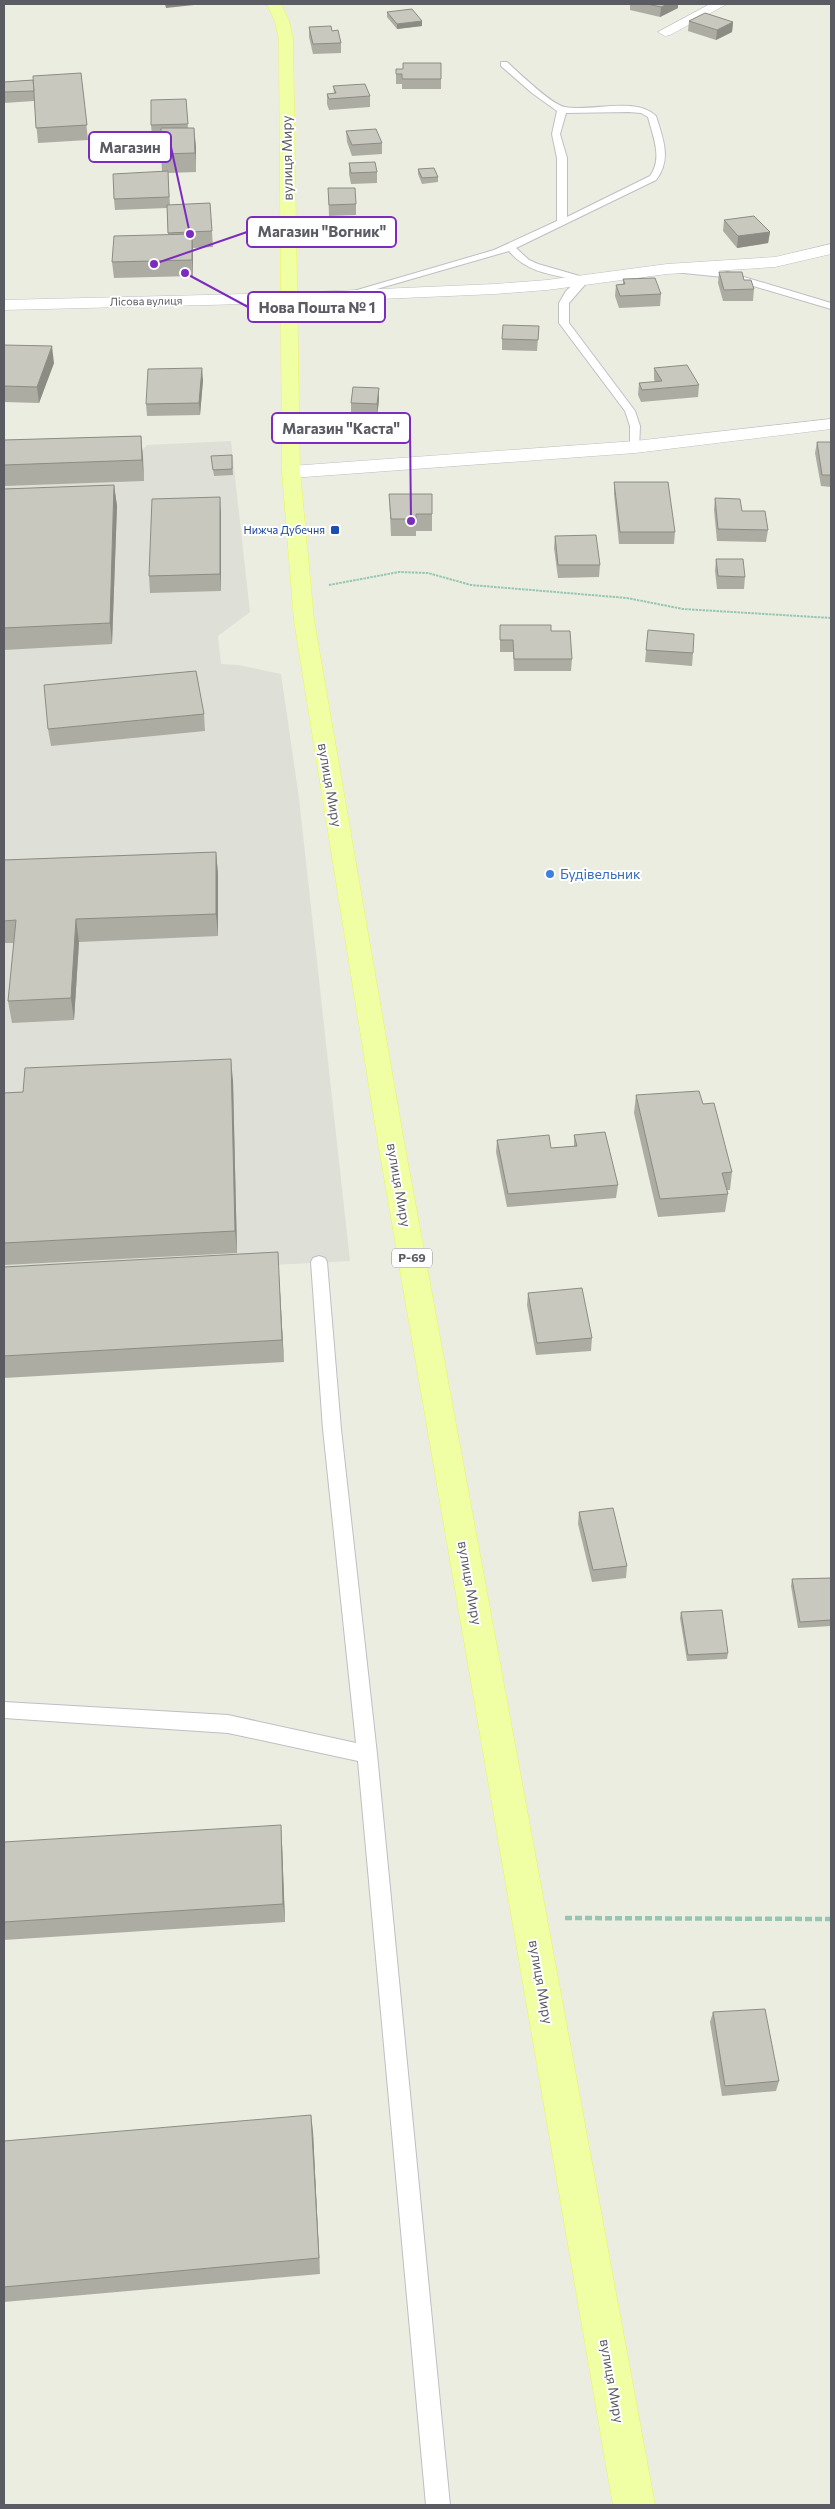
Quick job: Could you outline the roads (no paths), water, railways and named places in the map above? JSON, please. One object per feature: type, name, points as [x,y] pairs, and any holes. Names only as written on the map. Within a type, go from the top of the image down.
[{"type":"main road","name":"вулиця Миру","points":[[274,4],[282,21],[286,39],[291,472],[302,591],[318,715],[386,1113],[634,2505]]},
{"type":"street","points":[[665,32],[720,4]]},
{"type":"street","name":"Лісова вулиця","points":[[4,305],[288,298],[495,289],[667,269],[776,262],[831,249]]},
{"type":"street","points":[[291,472],[635,447],[831,424]]},
{"type":"lane","points":[[343,296],[511,247],[653,178],[661,170],[663,160],[652,116],[643,111],[562,110],[504,64]]},
{"type":"lane","points":[[562,110],[556,134],[562,158],[562,223]]},
{"type":"lane","points":[[511,247],[516,255],[526,263],[545,270],[585,279]]},
{"type":"lane","points":[[667,269],[724,274],[831,306]]},
{"type":"lane","points":[[585,279],[570,292],[563,303],[561,312],[564,323],[630,411],[635,426],[635,447]]},
{"type":"lane","points":[[319,1262],[332,1429],[367,1754],[438,2505]]},
{"type":"lane","points":[[4,1710],[228,1724],[367,1754]]},
{"type":"place","name":"Магазин","points":[[190,234]]},
{"type":"place","name":"Магазин \"Вогник\"","points":[[154,264]]},
{"type":"place","name":"Нова Пошта № 1","points":[[185,273]]},
{"type":"place","name":"Магазин \"Каста\"","points":[[411,521]]},
{"type":"place","name":"Нижча Дубечня","points":[[335,530]]},
{"type":"place","name":"Будівельник","points":[[550,874]]}]
